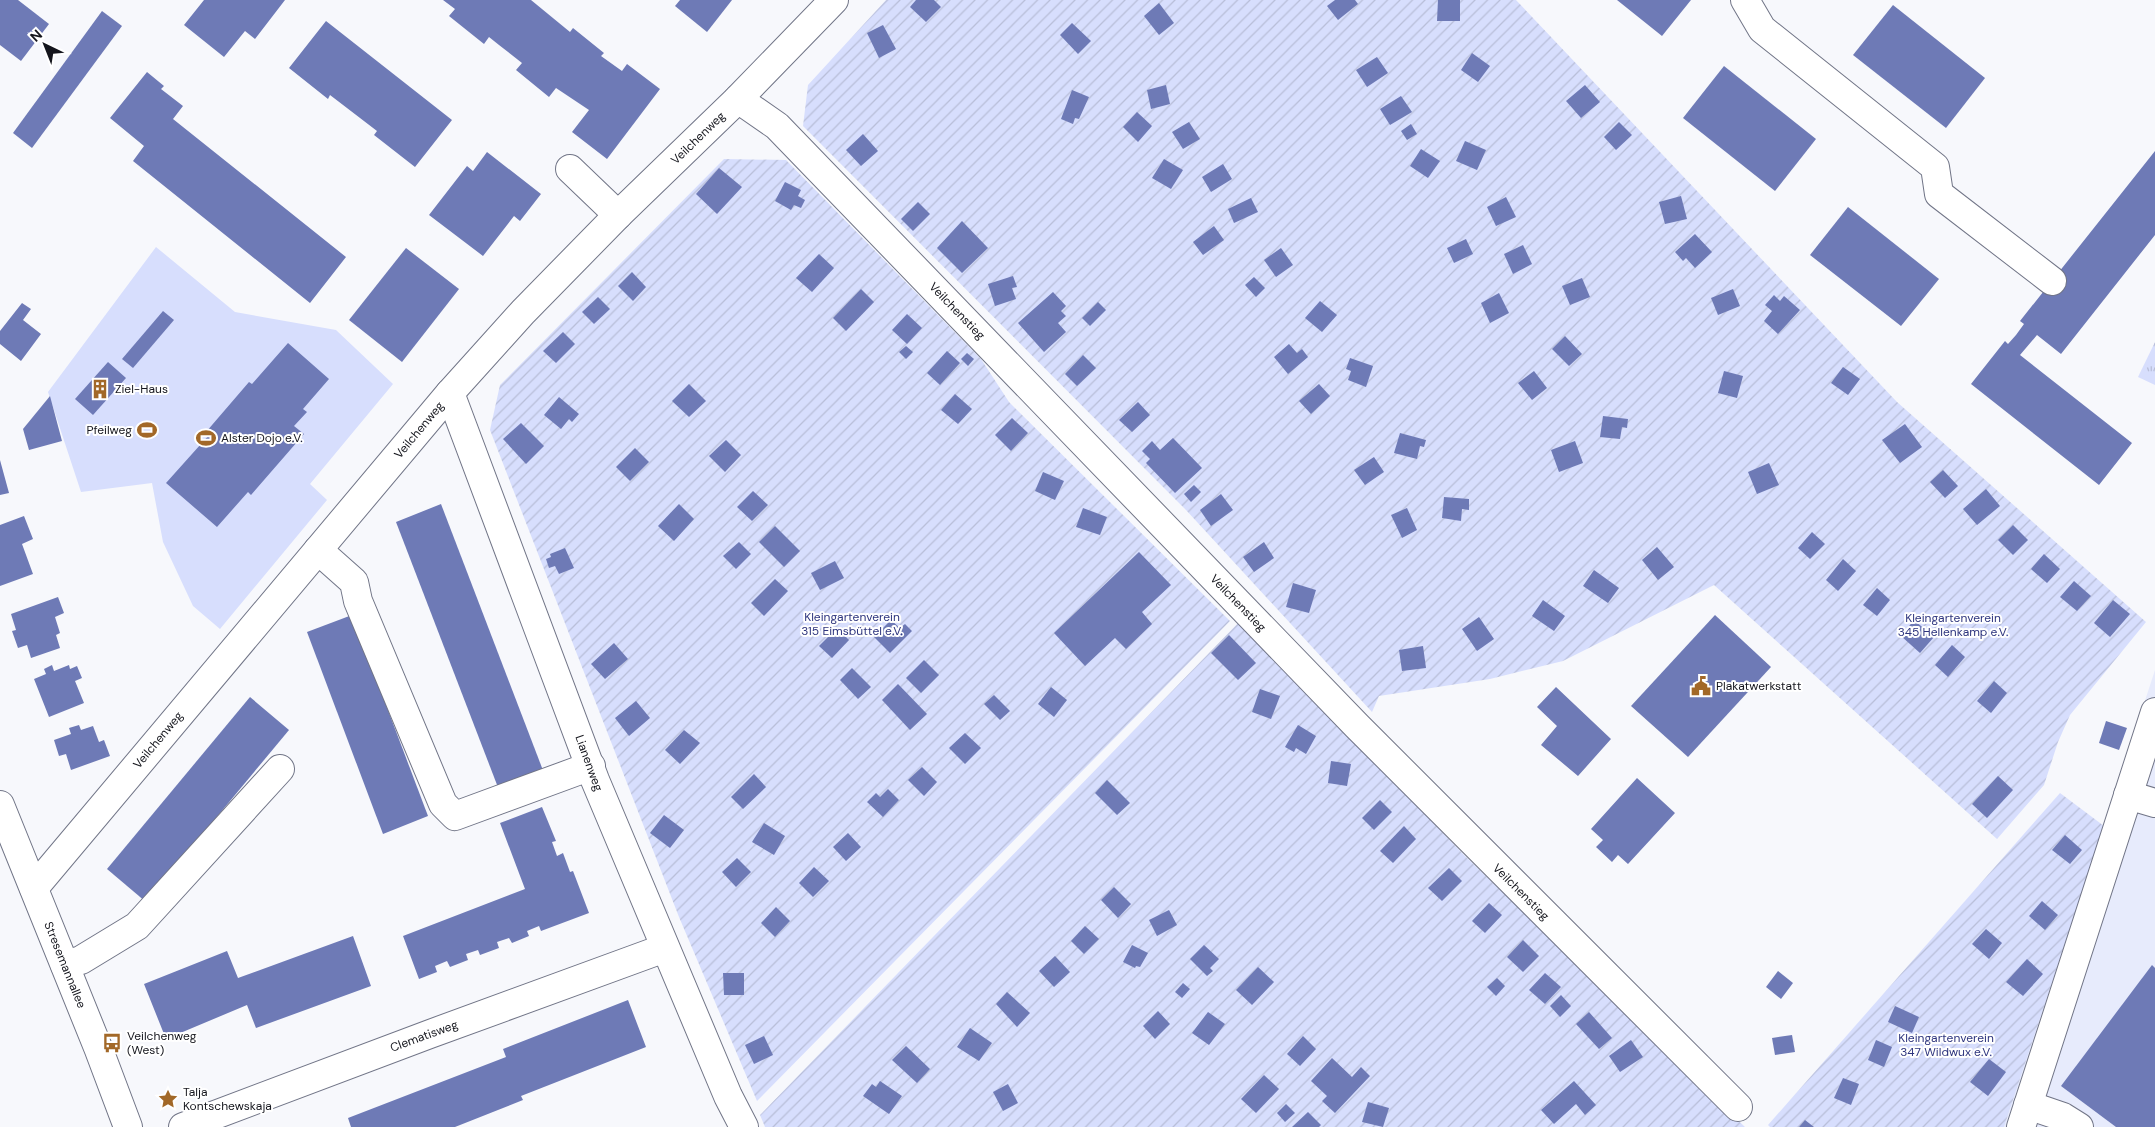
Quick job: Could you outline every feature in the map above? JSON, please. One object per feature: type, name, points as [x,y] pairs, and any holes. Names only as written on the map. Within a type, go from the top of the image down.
[{"type":"street","name":"Veilchenweg","points":[[34,888],[450,394],[523,312],[618,215],[738,99],[833,0]]},
{"type":"street","points":[[1745,0],[1762,29],[1935,167],[1939,194],[2052,281]]},
{"type":"street","name":"Veilchenstieg","points":[[738,99],[777,126],[1357,726],[1738,1107]]},
{"type":"street","points":[[570,169],[618,215]]},
{"type":"street","name":"Lianenweg","points":[[450,394],[591,766],[665,948],[728,1096],[744,1127]]},
{"type":"street","points":[[318,550],[354,582],[358,601],[443,804],[455,816],[591,766]]},
{"type":"street","points":[[2079,1127],[2063,1116],[2025,1116],[2155,712]]},
{"type":"street","points":[[65,965],[81,960],[137,926],[280,769]]},
{"type":"street","points":[[2128,794],[2155,803]]},
{"type":"street","name":"Stresemannallee","points":[[0,805],[128,1127]]},
{"type":"street","name":"Clematisweg","points":[[183,1127],[665,948]]},
{"type":"shaded area","points":[[2155,670],[2155,1127],[2004,1127],[2104,826]]},
{"type":"green space","name":"Kleingartenverein 345 Hellenkamp e.V.","points":[[886,0],[1516,0],[1897,402],[2146,622],[2070,715],[2058,742],[2044,785],[1997,839],[1714,585],[1563,661],[1490,679],[1379,696],[1372,712],[1186,510],[803,126],[808,85]]},
{"type":"green space","name":"Kleingartenverein 315 Eimsbüttel e.V.","points":[[724,159],[786,160],[981,359],[1009,402],[1230,621],[757,1101],[679,917],[490,430],[500,385]]},
{"type":"green space","name":"Alster Dojo e.V.","points":[[156,247],[235,312],[336,330],[393,384],[310,484],[327,500],[220,629],[193,606],[163,542],[152,483],[81,492],[48,392]]},
{"type":"green space","points":[[2155,342],[2155,385],[2138,377]]},
{"type":"green space","points":[[1243,618],[1338,723],[1464,855],[1745,1127],[765,1127],[760,1115]]},
{"type":"green space","name":"Kleingartenverein 347 Wildwux e.V.","points":[[2060,793],[2104,826],[2004,1127],[1770,1127],[1768,1125]]},
{"type":"building","points":[[0,0],[18,0],[49,24],[21,61],[0,45]]},
{"type":"building","points":[[204,0],[285,0],[255,39],[245,31],[224,57],[184,25]]},
{"type":"building","points":[[443,0],[531,0],[570,32],[573,28],[604,53],[601,56],[622,71],[627,64],[660,89],[607,159],[572,132],[589,110],[556,88],[549,97],[516,70],[522,63],[489,37],[484,44],[449,16],[455,9]]},
{"type":"building","points":[[680,0],[732,0],[707,32],[675,6]]},
{"type":"building","points":[[916,0],[934,0],[941,7],[926,22],[910,7]]},
{"type":"building","points":[[1335,0],[1355,0],[1358,4],[1338,20],[1327,6]]},
{"type":"building","points":[[1438,0],[1460,0],[1460,21],[1437,21]]},
{"type":"building","points":[[1617,0],[1691,0],[1662,36]]},
{"type":"building","points":[[1159,3],[1174,23],[1159,35],[1144,16]]},
{"type":"building","points":[[1893,5],[1985,78],[1946,128],[1853,55]]},
{"type":"building","points":[[102,11],[122,26],[32,148],[13,133]]},
{"type":"building","points":[[326,21],[452,120],[415,167],[374,135],[377,131],[330,95],[328,99],[289,68]]},
{"type":"building","points":[[1072,23],[1091,41],[1078,54],[1060,35]]},
{"type":"building","points":[[883,25],[896,49],[879,58],[867,33]]},
{"type":"building","points":[[1472,53],[1490,66],[1478,82],[1461,70]]},
{"type":"building","points":[[1377,57],[1388,73],[1367,87],[1356,70]]},
{"type":"building","points":[[1724,66],[1816,139],[1775,191],[1683,118]]},
{"type":"building","points":[[147,72],[164,86],[161,89],[183,106],[173,119],[346,257],[310,303],[133,161],[144,146],[110,118]]},
{"type":"building","points":[[1166,85],[1170,104],[1151,109],[1147,90]]},
{"type":"building","points":[[1585,85],[1600,102],[1581,118],[1566,101]]},
{"type":"building","points":[[1072,90],[1089,97],[1079,119],[1075,118],[1073,124],[1061,119]]},
{"type":"building","points":[[1401,96],[1412,112],[1390,125],[1380,109]]},
{"type":"building","points":[[1137,112],[1152,126],[1138,142],[1123,127]]},
{"type":"building","points":[[1189,122],[1200,139],[1183,149],[1172,132]]},
{"type":"building","points":[[1619,122],[1632,135],[1616,150],[1604,137]]},
{"type":"building","points":[[1411,124],[1417,134],[1407,140],[1401,131]]},
{"type":"building","points":[[863,134],[878,151],[861,166],[846,150]]},
{"type":"building","points":[[1465,141],[1486,150],[1477,170],[1456,161]]},
{"type":"building","points":[[1421,149],[1440,161],[1428,178],[1410,166]]},
{"type":"building","points":[[2155,151],[2155,235],[2061,354],[2037,335],[2020,355],[2132,443],[2099,485],[1971,384],[2005,341],[2008,344],[2016,335],[2024,324],[2020,321]]},
{"type":"building","points":[[487,152],[541,194],[520,221],[514,216],[483,256],[429,215],[467,166],[473,171]]},
{"type":"building","points":[[1164,159],[1183,170],[1171,189],[1152,178]]},
{"type":"building","points":[[1223,164],[1232,179],[1211,192],[1202,177]]},
{"type":"building","points":[[719,168],[742,187],[717,214],[696,194]]},
{"type":"building","points":[[785,182],[801,190],[798,196],[805,200],[801,208],[794,205],[791,210],[775,201]]},
{"type":"building","points":[[1681,196],[1687,219],[1665,224],[1659,202]]},
{"type":"building","points":[[1506,197],[1516,217],[1496,226],[1487,207]]},
{"type":"building","points":[[1251,198],[1258,212],[1234,223],[1228,209]]},
{"type":"building","points":[[918,202],[930,214],[913,231],[901,219]]},
{"type":"building","points":[[1848,207],[1939,279],[1901,326],[1810,255]]},
{"type":"building","points":[[962,221],[988,248],[962,273],[937,248]]},
{"type":"building","points":[[1214,226],[1224,240],[1203,255],[1193,242]]},
{"type":"building","points":[[1695,234],[1712,252],[1695,268],[1686,258],[1683,261],[1675,252]]},
{"type":"building","points":[[1466,239],[1473,254],[1454,263],[1447,248]]},
{"type":"building","points":[[1523,245],[1532,264],[1513,274],[1504,254]]},
{"type":"building","points":[[406,248],[459,289],[402,362],[349,320]]},
{"type":"building","points":[[1281,248],[1293,265],[1276,277],[1264,260]]},
{"type":"building","points":[[819,254],[834,268],[812,292],[796,278]]},
{"type":"building","points":[[632,272],[646,287],[633,301],[618,286]]},
{"type":"building","points":[[1013,276],[1017,287],[1012,288],[1016,299],[995,306],[988,284]]},
{"type":"building","points":[[1254,277],[1265,288],[1256,297],[1245,285]]},
{"type":"building","points":[[1582,278],[1590,297],[1570,305],[1562,286]]},
{"type":"building","points":[[861,289],[874,302],[846,331],[833,318]]},
{"type":"building","points":[[1733,289],[1740,306],[1718,315],[1711,298]]},
{"type":"building","points":[[1053,292],[1066,306],[1061,311],[1066,316],[1058,323],[1066,332],[1044,352],[1018,323]]},
{"type":"building","points":[[1499,293],[1509,313],[1490,323],[1481,303]]},
{"type":"building","points":[[1774,295],[1780,301],[1784,296],[1800,310],[1778,334],[1764,321],[1772,311],[1765,305]]},
{"type":"building","points":[[598,297],[610,309],[594,324],[582,312]]},
{"type":"building","points":[[1320,301],[1337,315],[1322,332],[1305,318]]},
{"type":"building","points":[[1098,302],[1106,310],[1090,326],[1082,318]]},
{"type":"building","points":[[22,303],[31,309],[23,320],[41,334],[21,361],[0,344],[0,331]]},
{"type":"building","name":"Ziel-Haus","points":[[163,311],[174,320],[133,368],[122,359]]},
{"type":"building","points":[[907,314],[922,328],[907,344],[892,330]]},
{"type":"building","points":[[563,332],[575,344],[556,363],[543,351]]},
{"type":"building","points":[[1565,336],[1582,354],[1569,366],[1552,349]]},
{"type":"building","points":[[288,343],[329,379],[303,409],[307,412],[294,426],[304,434],[251,495],[248,492],[217,527],[166,483],[209,435],[206,432],[249,382],[252,384]]},
{"type":"building","points":[[1289,344],[1297,353],[1302,349],[1308,357],[1288,374],[1274,357]]},
{"type":"building","points":[[906,346],[913,352],[906,359],[899,352]]},
{"type":"building","points":[[947,351],[960,363],[940,385],[927,373]]},
{"type":"building","points":[[967,353],[974,359],[968,366],[961,359]]},
{"type":"building","points":[[1083,355],[1096,368],[1077,386],[1065,374]]},
{"type":"building","points":[[1350,358],[1373,366],[1366,387],[1348,380],[1351,371],[1346,369]]},
{"type":"building","name":"Ziel-Haus","points":[[108,362],[126,378],[93,415],[75,399]]},
{"type":"building","points":[[1843,367],[1860,379],[1848,395],[1831,383]]},
{"type":"building","points":[[1534,371],[1547,388],[1532,400],[1518,383]]},
{"type":"building","points":[[1724,371],[1743,376],[1737,398],[1718,393]]},
{"type":"building","points":[[689,384],[706,401],[689,417],[672,401]]},
{"type":"building","points":[[1319,384],[1330,396],[1311,414],[1299,401]]},
{"type":"building","points":[[955,394],[972,409],[958,424],[941,410]]},
{"type":"building","points":[[50,396],[62,441],[29,450],[23,429]]},
{"type":"building","points":[[559,397],[579,414],[572,422],[569,419],[561,429],[544,415]]},
{"type":"building","points":[[1138,402],[1150,415],[1132,432],[1119,420]]},
{"type":"building","points":[[1603,416],[1628,419],[1627,428],[1622,427],[1620,439],[1600,437]]},
{"type":"building","points":[[1012,418],[1028,433],[1011,451],[995,435]]},
{"type":"building","points":[[521,423],[544,446],[526,464],[503,439]]},
{"type":"building","points":[[1905,424],[1922,447],[1900,463],[1882,440]]},
{"type":"building","points":[[1400,433],[1426,440],[1424,447],[1420,446],[1417,459],[1394,453]]},
{"type":"building","points":[[1173,438],[1202,468],[1175,493],[1146,463],[1150,459],[1142,451],[1152,441],[1160,450]]},
{"type":"building","points":[[726,440],[741,455],[725,472],[709,456]]},
{"type":"building","points":[[1575,441],[1583,463],[1559,472],[1551,450]]},
{"type":"building","points":[[635,448],[649,462],[630,481],[616,467]]},
{"type":"building","points":[[1374,457],[1384,472],[1365,485],[1354,470]]},
{"type":"building","points":[[0,460],[9,493],[0,495]]},
{"type":"building","points":[[1769,463],[1779,485],[1757,494],[1748,472]]},
{"type":"building","points":[[1943,470],[1958,486],[1945,498],[1930,482]]},
{"type":"building","points":[[1043,472],[1064,481],[1055,500],[1035,491]]},
{"type":"building","points":[[1194,485],[1201,492],[1191,502],[1184,494]]},
{"type":"building","points":[[1986,489],[2000,506],[1977,525],[1963,509]]},
{"type":"building","points":[[753,491],[768,505],[752,521],[737,507]]},
{"type":"building","points":[[1221,494],[1233,510],[1211,526],[1200,510]]},
{"type":"building","points":[[1444,497],[1469,499],[1469,510],[1462,509],[1461,521],[1442,518]]},
{"type":"building","points":[[441,504],[544,773],[499,790],[396,522]]},
{"type":"building","points":[[679,504],[694,519],[674,541],[658,526]]},
{"type":"building","points":[[1083,508],[1107,517],[1100,535],[1076,527]]},
{"type":"building","points":[[1407,508],[1417,530],[1402,538],[1391,515]]},
{"type":"building","points":[[24,516],[33,539],[22,544],[33,574],[0,586],[0,525]]},
{"type":"building","points":[[2013,525],[2028,540],[2013,555],[1998,540]]},
{"type":"building","points":[[775,526],[800,551],[784,567],[759,542]]},
{"type":"building","points":[[1812,532],[1825,544],[1810,559],[1798,548]]},
{"type":"building","points":[[739,542],[751,554],[736,569],[723,556]]},
{"type":"building","points":[[1264,542],[1274,558],[1254,572],[1243,557]]},
{"type":"building","points":[[1657,547],[1674,567],[1658,580],[1642,560]]},
{"type":"building","points":[[565,548],[574,568],[559,574],[555,566],[549,568],[546,559],[551,557],[550,554]]},
{"type":"building","points":[[1139,552],[1171,585],[1142,612],[1152,624],[1126,649],[1115,638],[1085,666],[1054,633]]},
{"type":"building","points":[[2044,554],[2060,569],[2047,583],[2031,569]]},
{"type":"building","points":[[1843,559],[1856,571],[1838,591],[1826,580]]},
{"type":"building","points":[[835,561],[844,578],[820,590],[811,573]]},
{"type":"building","points":[[1594,570],[1619,588],[1608,603],[1583,586]]},
{"type":"building","points":[[775,579],[788,591],[764,616],[751,603]]},
{"type":"building","points":[[2074,581],[2091,596],[2077,611],[2060,597]]},
{"type":"building","points":[[1293,583],[1316,590],[1309,613],[1286,607]]},
{"type":"building","points":[[1877,588],[1890,600],[1877,616],[1863,605]]},
{"type":"building","points":[[58,597],[64,613],[55,617],[60,633],[56,635],[60,648],[31,658],[27,645],[18,648],[12,631],[16,630],[11,614]]},
{"type":"building","points":[[1543,600],[1565,616],[1554,631],[1532,616]]},
{"type":"building","points":[[2113,600],[2130,614],[2110,637],[2094,623]]},
{"type":"building","points":[[352,615],[428,816],[383,834],[307,632]]},
{"type":"building","name":"Plakatwerkstatt","points":[[1715,615],[1771,667],[1688,757],[1631,706]]},
{"type":"building","points":[[1479,617],[1494,639],[1477,651],[1462,629]]},
{"type":"building","points":[[891,620],[900,628],[905,624],[912,631],[890,653],[874,637]]},
{"type":"building","points":[[1914,620],[1934,637],[1920,653],[1901,636]]},
{"type":"building","points":[[837,628],[849,640],[832,658],[819,646]]},
{"type":"building","points":[[1229,635],[1256,663],[1238,680],[1211,653]]},
{"type":"building","points":[[614,643],[628,659],[605,679],[591,664]]},
{"type":"building","points":[[1952,645],[1965,657],[1948,677],[1935,665]]},
{"type":"building","points":[[1423,646],[1426,668],[1402,671],[1399,650]]},
{"type":"building","points":[[924,660],[939,675],[921,693],[906,678]]},
{"type":"building","points":[[52,665],[54,671],[69,665],[70,669],[77,666],[82,678],[75,681],[84,703],[49,717],[34,679],[46,674],[44,669]]},
{"type":"building","points":[[852,668],[871,687],[858,699],[840,680]]},
{"type":"building","points":[[1994,681],[2007,693],[1991,713],[1977,701]]},
{"type":"building","points":[[898,684],[927,714],[910,730],[882,700]]},
{"type":"building","points":[[1051,687],[1067,700],[1054,717],[1038,704]]},
{"type":"building","points":[[1556,687],[1611,739],[1578,776],[1541,745],[1557,726],[1537,707]]},
{"type":"building","points":[[1260,689],[1280,696],[1271,719],[1252,712]]},
{"type":"building","points":[[994,695],[1010,711],[1000,720],[984,704]]},
{"type":"building","points":[[250,697],[289,730],[146,902],[107,869]]},
{"type":"building","points":[[636,701],[650,718],[629,736],[615,718]]},
{"type":"building","points":[[2106,721],[2127,728],[2119,750],[2099,743]]},
{"type":"building","points":[[79,725],[81,730],[93,726],[99,742],[104,740],[110,756],[71,770],[66,754],[59,756],[54,740],[71,734],[69,728]]},
{"type":"building","points":[[1298,725],[1316,736],[1306,754],[1296,748],[1294,752],[1285,747]]},
{"type":"building","points":[[684,730],[700,743],[680,764],[665,750]]},
{"type":"building","points":[[965,733],[981,748],[965,764],[949,748]]},
{"type":"building","points":[[1331,761],[1351,764],[1347,786],[1328,783]]},
{"type":"building","points":[[922,767],[937,782],[924,796],[908,780]]},
{"type":"building","points":[[754,774],[766,787],[743,809],[731,797]]},
{"type":"building","points":[[1998,776],[2013,790],[1987,818],[1972,804]]},
{"type":"building","points":[[1637,778],[1675,813],[1628,864],[1618,855],[1612,862],[1596,847],[1603,840],[1591,829]]},
{"type":"building","points":[[1107,780],[1130,803],[1117,815],[1095,793]]},
{"type":"building","points":[[888,789],[899,800],[883,817],[867,802],[876,793],[880,797]]},
{"type":"building","points":[[1380,800],[1392,812],[1374,830],[1362,818]]},
{"type":"building","points":[[542,807],[556,841],[552,842],[557,856],[563,853],[570,872],[573,871],[589,913],[541,931],[539,926],[527,931],[529,936],[512,943],[509,938],[497,942],[499,948],[480,955],[478,950],[466,954],[468,960],[450,967],[447,961],[435,966],[437,972],[419,979],[403,936],[525,889],[500,823]]},
{"type":"building","points":[[664,815],[684,830],[670,848],[650,833]]},
{"type":"building","points":[[764,823],[785,836],[774,855],[752,842]]},
{"type":"building","points":[[1404,826],[1416,839],[1393,863],[1380,851]]},
{"type":"building","points":[[848,833],[861,847],[846,861],[833,847]]},
{"type":"building","points":[[2065,835],[2082,850],[2070,864],[2052,850]]},
{"type":"building","points":[[737,858],[751,872],[736,887],[722,872]]},
{"type":"building","points":[[814,867],[829,881],[813,897],[799,883]]},
{"type":"building","points":[[1449,868],[1462,881],[1442,901],[1428,888]]},
{"type":"building","points":[[1114,887],[1131,904],[1118,918],[1101,900]]},
{"type":"building","points":[[2042,901],[2058,915],[2045,930],[2029,916]]},
{"type":"building","points":[[1489,903],[1502,915],[1485,933],[1472,921]]},
{"type":"building","points":[[776,907],[790,921],[775,937],[761,923]]},
{"type":"building","points":[[1169,910],[1177,925],[1157,936],[1149,920]]},
{"type":"building","points":[[1085,926],[1099,939],[1084,954],[1071,941]]},
{"type":"building","points":[[1986,929],[2002,943],[1989,959],[1972,944]]},
{"type":"building","points":[[353,936],[371,986],[256,1028],[247,1005],[166,1039],[144,984],[227,951],[238,978]]},
{"type":"building","points":[[1523,940],[1539,956],[1523,972],[1507,957]]},
{"type":"building","points":[[1132,945],[1148,953],[1140,967],[1136,966],[1135,968],[1123,962]]},
{"type":"building","points":[[1204,945],[1219,959],[1210,968],[1213,971],[1207,976],[1190,959]]},
{"type":"building","points":[[1055,956],[1070,972],[1054,987],[1039,971]]},
{"type":"building","points":[[2027,959],[2043,974],[2023,996],[2006,982]]},
{"type":"building","points":[[2152,965],[2155,968],[2155,1127],[2116,1127],[2061,1086]]},
{"type":"building","points":[[1258,967],[1274,982],[1252,1005],[1236,990]]},
{"type":"building","points":[[1778,971],[1793,983],[1781,999],[1766,987]]},
{"type":"building","points":[[723,973],[744,973],[744,995],[724,995]]},
{"type":"building","points":[[1545,973],[1561,987],[1545,1004],[1529,990]]},
{"type":"building","points":[[1497,978],[1505,986],[1496,996],[1487,987]]},
{"type":"building","points":[[1183,983],[1190,989],[1182,998],[1175,992]]},
{"type":"building","points":[[1007,992],[1030,1013],[1017,1027],[996,1004]]},
{"type":"building","points":[[1561,995],[1571,1006],[1560,1017],[1550,1006]]},
{"type":"building","points":[[628,1000],[646,1047],[521,1096],[523,1100],[455,1127],[351,1127],[348,1118],[506,1057],[503,1049]]},
{"type":"building","points":[[1895,1006],[1919,1017],[1912,1033],[1888,1022]]},
{"type":"building","points":[[1158,1011],[1170,1024],[1155,1039],[1143,1026]]},
{"type":"building","points":[[1208,1012],[1225,1024],[1209,1045],[1192,1033]]},
{"type":"building","points":[[1589,1012],[1612,1038],[1599,1049],[1576,1024]]},
{"type":"building","points":[[970,1028],[992,1043],[979,1061],[957,1047]]},
{"type":"building","points":[[1792,1035],[1795,1052],[1775,1055],[1772,1038]]},
{"type":"building","points":[[764,1036],[773,1055],[754,1064],[745,1045]]},
{"type":"building","points":[[1303,1036],[1316,1049],[1300,1066],[1287,1054]]},
{"type":"building","points":[[1631,1040],[1643,1057],[1620,1072],[1609,1056]]},
{"type":"building","points":[[1876,1040],[1892,1047],[1884,1067],[1868,1060]]},
{"type":"building","points":[[906,1046],[930,1069],[917,1083],[892,1060]]},
{"type":"building","points":[[1332,1058],[1352,1077],[1361,1067],[1370,1076],[1335,1113],[1322,1101],[1327,1096],[1311,1081]]},
{"type":"building","points":[[1989,1059],[2006,1072],[1988,1096],[1970,1082]]},
{"type":"building","points":[[1264,1075],[1279,1089],[1256,1113],[1241,1099]]},
{"type":"building","points":[[1843,1078],[1859,1084],[1851,1105],[1834,1098]]},
{"type":"building","points":[[880,1081],[902,1096],[889,1114],[863,1096],[872,1084],[876,1087]]},
{"type":"building","points":[[1574,1081],[1596,1105],[1585,1115],[1576,1104],[1554,1124],[1541,1110]]},
{"type":"building","points":[[1008,1084],[1018,1103],[1003,1111],[993,1092]]},
{"type":"building","points":[[1368,1102],[1389,1108],[1383,1127],[1362,1122]]},
{"type":"building","points":[[1286,1104],[1295,1113],[1285,1122],[1277,1113]]},
{"type":"building","points":[[1308,1112],[1321,1125],[1319,1127],[1292,1127]]},
{"type":"building","points":[[1805,1120],[1814,1127],[1799,1127]]},
{"type":"place","name":"Ziel-Haus","points":[[100,389]]},
{"type":"place","name":"Pfeilweg","points":[[147,430]]},
{"type":"place","name":"Alster Dojo e.V.","points":[[206,438]]},
{"type":"place","name":"Plakatwerkstatt","points":[[1701,686]]},
{"type":"place","name":"Veilchenweg (West)","points":[[112,1043]]},
{"type":"place","name":"Talja Kontschewskaja","points":[[168,1099]]}]
